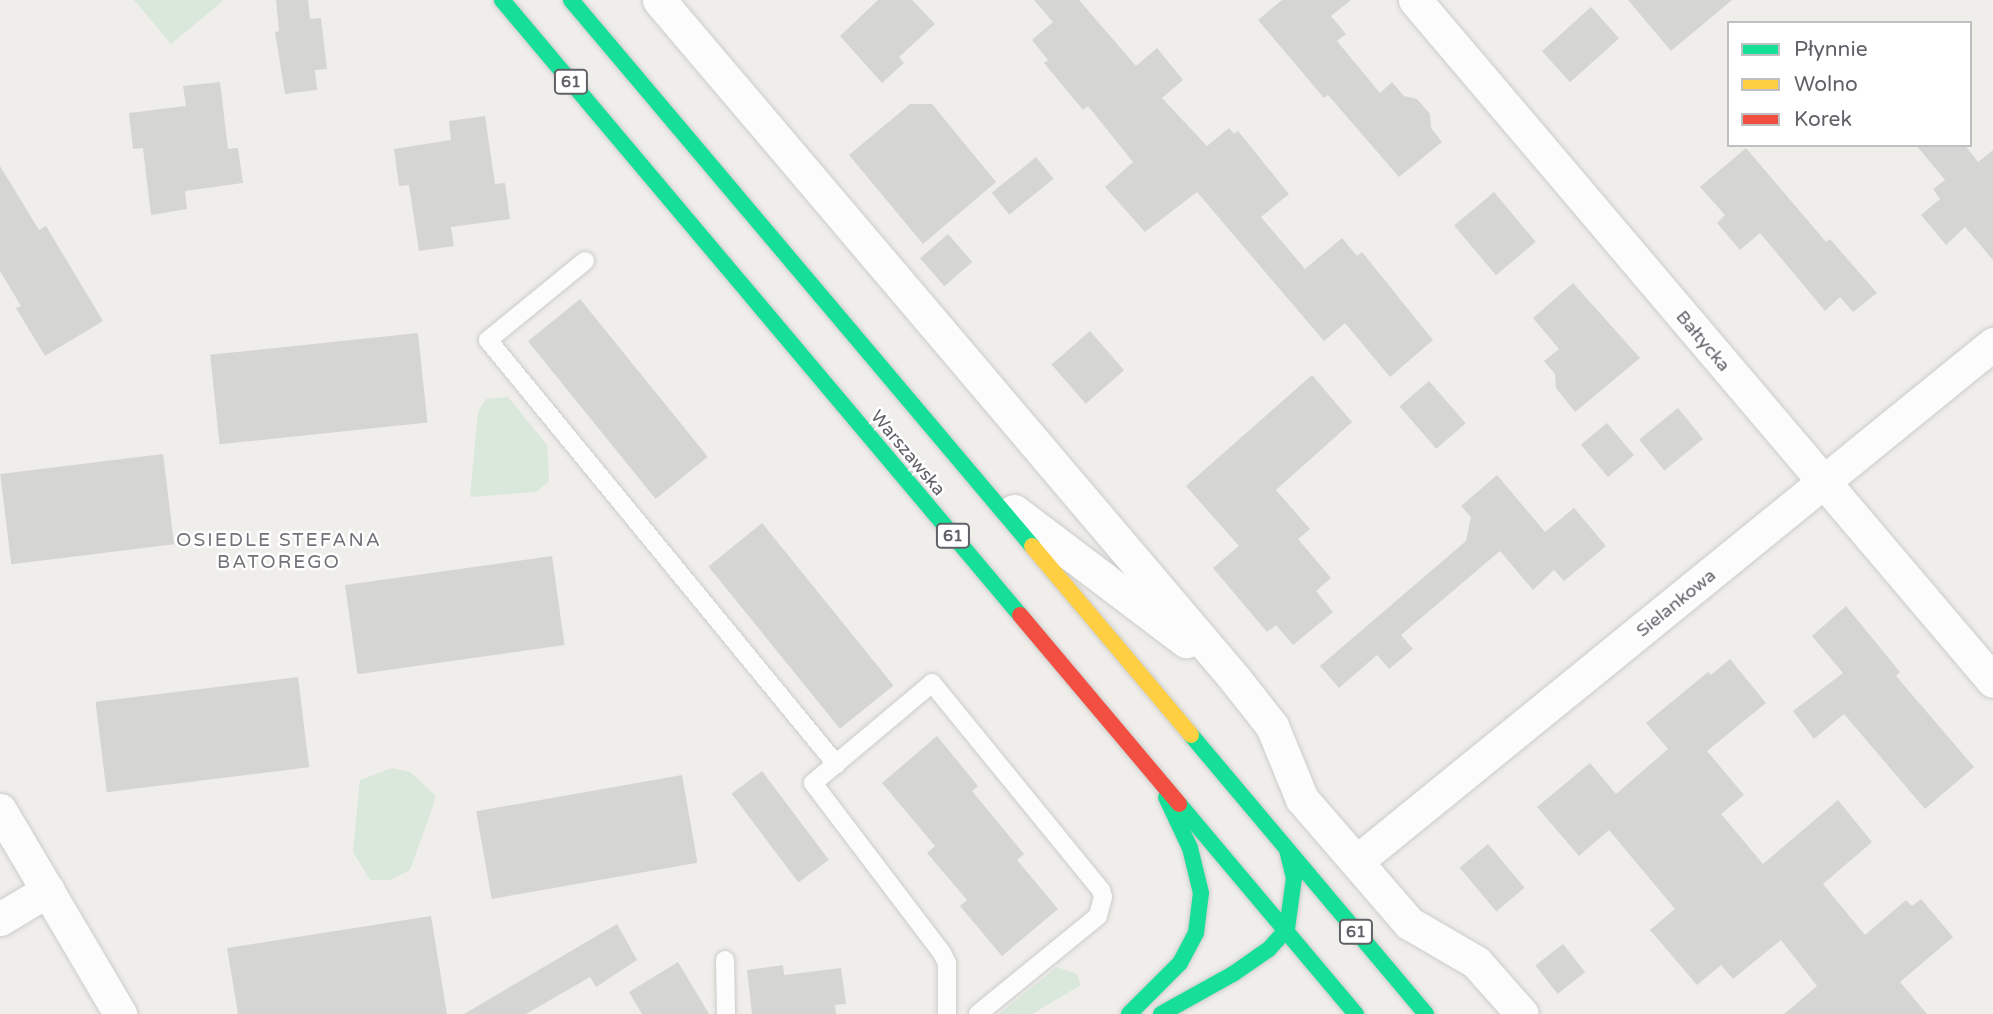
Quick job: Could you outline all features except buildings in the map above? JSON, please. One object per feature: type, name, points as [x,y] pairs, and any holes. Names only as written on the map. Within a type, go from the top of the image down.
[{"type":"main road","name":"Warszawska","points":[[502,0],[760,310],[1155,773],[1356,1014]]},
{"type":"main road","name":"Warszawska","points":[[571,0],[1426,1014]]},
{"type":"main road","points":[[1129,1014],[1180,963],[1196,933],[1201,893],[1190,848],[1155,773]]},
{"type":"main road","name":"Warszawska","points":[[1287,850],[1294,878],[1287,929]]},
{"type":"main road","points":[[1161,1014],[1233,974],[1269,948],[1287,929]]},
{"type":"street","points":[[659,0],[1235,678],[1272,726],[1302,799],[1409,923],[1476,962],[1522,1014]]},
{"type":"street","name":"Bałtycka","points":[[1415,0],[1993,681]]},
{"type":"street","name":"Sielankowa","points":[[1357,861],[1993,344]]},
{"type":"street","points":[[979,485],[1235,678]]},
{"type":"street","points":[[0,810],[120,1014]]},
{"type":"street","points":[[0,919],[48,890]]},
{"type":"lane","points":[[585,261],[488,340],[836,764]]},
{"type":"lane","points":[[947,1014],[947,963],[942,953],[813,783],[932,682],[1101,890],[1103,897],[1098,916],[978,1014]]},
{"type":"lane","points":[[725,960],[726,1014]]},
{"type":"green space","points":[[134,0],[224,0],[171,44]]},
{"type":"green space","points":[[508,397],[547,445],[549,481],[536,492],[470,497],[478,412],[486,399]]},
{"type":"green space","points":[[392,768],[410,772],[435,795],[434,803],[410,870],[390,880],[370,880],[353,852],[360,780]]},
{"type":"green space","points":[[1057,967],[1077,974],[1081,985],[1032,1014],[999,1014]]},
{"type":"traffic: fast","points":[[502,0],[1020,615]]},
{"type":"traffic: fast","points":[[571,0],[1032,546]]},
{"type":"traffic: fast","points":[[1191,735],[1426,1014]]},
{"type":"traffic: fast","points":[[1129,1014],[1180,963],[1196,933],[1201,893],[1190,848],[1166,797]]},
{"type":"traffic: fast","points":[[1179,804],[1356,1014]]},
{"type":"traffic: fast","points":[[1161,1014],[1233,974],[1269,949],[1287,929],[1294,878],[1287,850]]},
{"type":"traffic: slow","points":[[1032,546],[1191,735]]},
{"type":"traffic: jam","points":[[1020,615],[1179,804]]},
{"type":"district","name":"OSIEDLE STEFANA BATOREGO","points":[[279,552]]}]
